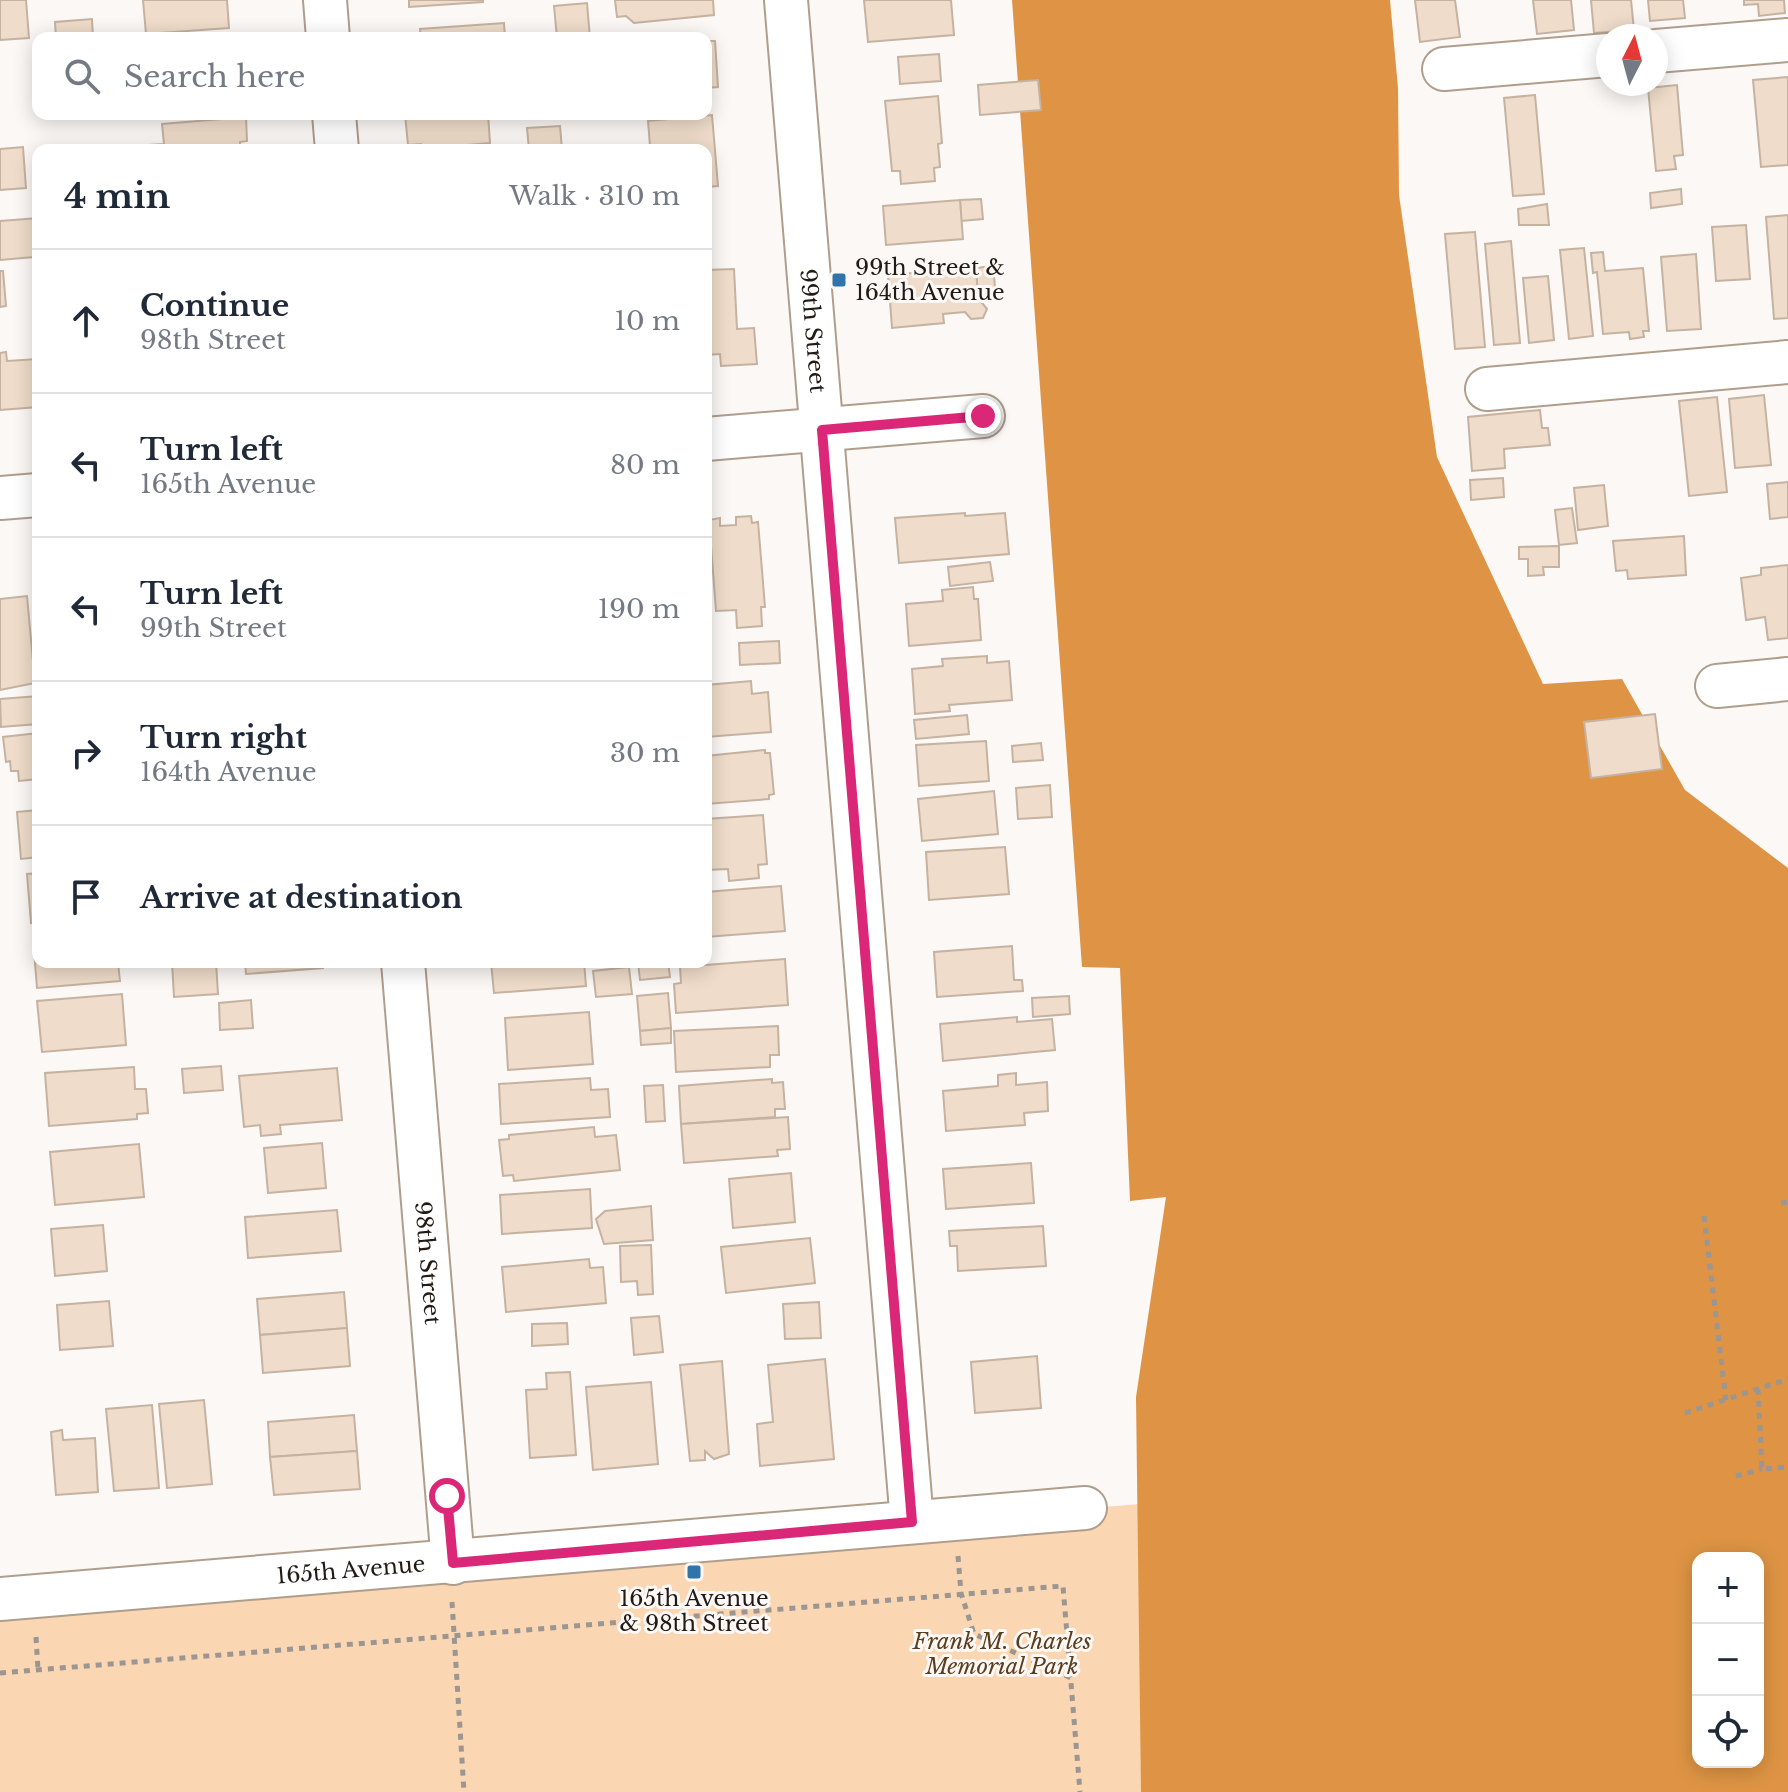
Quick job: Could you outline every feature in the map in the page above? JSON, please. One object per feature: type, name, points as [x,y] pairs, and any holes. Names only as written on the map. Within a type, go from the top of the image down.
[{"type":"street","points":[[325,0],[328,32]]},
{"type":"street","name":"99th Street","points":[[786,0],[912,1522]]},
{"type":"street","points":[[1668,50],[1788,40]]},
{"type":"street","points":[[1444,69],[1596,56]]},
{"type":"street","points":[[334,120],[336,144]]},
{"type":"street","points":[[1487,389],[1788,362]]},
{"type":"street","points":[[712,439],[983,416]]},
{"type":"street","points":[[0,498],[32,495]]},
{"type":"street","points":[[1717,686],[1788,679]]},
{"type":"street","name":"98th Street","points":[[403,968],[453,1563]]},
{"type":"street","name":"165th Avenue","points":[[1,1592],[453,1563],[1085,1508]]},
{"type":"path","points":[[1704,1216],[1726,1400]]},
{"type":"path","points":[[1685,1413],[1788,1379]]},
{"type":"path","points":[[1758,1389],[1762,1469]]},
{"type":"path","points":[[1736,1476],[1762,1469],[1788,1467]]},
{"type":"path","points":[[956,1518],[961,1593],[974,1634],[1072,1678]]},
{"type":"path","points":[[0,1673],[1063,1586],[1080,1792]]},
{"type":"path","points":[[35,1624],[38,1670]]},
{"type":"path","points":[[451,1636],[464,1792]]},
{"type":"green space","name":"Frank M. Charles Memorial Park","points":[[1140,1504],[1141,1792],[0,1792],[0,1599]]},
{"type":"shaded area","points":[[1012,0],[1390,0],[1398,88],[1399,195],[1437,457],[1543,684],[1622,679],[1685,790],[1788,868],[1788,1792],[1141,1792],[1136,1397],[1166,1197],[1130,1201],[1120,968],[1082,967]]},
{"type":"building","points":[[0,0],[26,0],[29,38],[0,40]]},
{"type":"building","points":[[143,0],[227,0],[229,28],[146,32]]},
{"type":"building","points":[[409,0],[483,0],[483,2],[409,7]]},
{"type":"building","points":[[615,0],[713,0],[714,15],[634,23],[626,16],[617,17]]},
{"type":"building","points":[[864,0],[951,0],[954,35],[868,42]]},
{"type":"building","points":[[1415,0],[1455,0],[1460,37],[1420,42]]},
{"type":"building","points":[[1533,0],[1571,0],[1574,30],[1537,34]]},
{"type":"building","points":[[1591,0],[1631,0],[1633,24],[1596,24],[1594,33]]},
{"type":"building","points":[[1648,0],[1683,0],[1685,18],[1650,21]]},
{"type":"building","points":[[1744,0],[1784,0],[1785,13],[1759,16],[1758,4],[1744,5]]},
{"type":"building","points":[[587,3],[589,32],[556,32],[554,6]]},
{"type":"building","points":[[92,19],[93,32],[56,32],[55,22]]},
{"type":"building","points":[[504,23],[505,32],[420,32],[420,29]]},
{"type":"building","points":[[712,41],[715,41],[718,87],[712,88]]},
{"type":"building","points":[[939,54],[941,81],[900,84],[898,57]]},
{"type":"building","points":[[1788,77],[1788,165],[1761,167],[1753,80]]},
{"type":"building","points":[[1038,80],[1041,110],[980,115],[978,85]]},
{"type":"building","points":[[1677,85],[1683,155],[1674,156],[1676,169],[1656,171],[1649,96],[1668,96],[1668,86]]},
{"type":"building","points":[[1535,95],[1544,194],[1513,196],[1504,98]]},
{"type":"building","points":[[938,96],[942,143],[938,144],[940,167],[934,168],[935,181],[901,184],[900,171],[892,171],[885,101]]},
{"type":"building","points":[[712,115],[718,186],[712,186],[712,144],[650,144],[648,121],[712,120]]},
{"type":"building","points":[[246,120],[247,141],[240,144],[164,144],[162,124]]},
{"type":"building","points":[[406,120],[488,120],[490,143],[408,144]]},
{"type":"building","points":[[560,126],[562,144],[528,144],[527,128]]},
{"type":"building","points":[[23,147],[26,188],[0,190],[0,149]]},
{"type":"building","points":[[1681,189],[1682,204],[1651,208],[1650,193]]},
{"type":"building","points":[[981,199],[983,219],[961,221],[960,200]]},
{"type":"building","points":[[960,200],[963,239],[886,245],[883,206]]},
{"type":"building","points":[[1547,204],[1549,225],[1519,225],[1518,209]]},
{"type":"building","points":[[1788,215],[1788,318],[1774,319],[1766,217]]},
{"type":"building","points":[[32,218],[32,257],[0,260],[0,221]]},
{"type":"building","points":[[1746,225],[1750,279],[1716,281],[1712,227]]},
{"type":"building","points":[[1475,232],[1485,347],[1455,349],[1445,234]]},
{"type":"building","points":[[1511,241],[1520,343],[1494,345],[1485,244]]},
{"type":"building","points":[[1584,248],[1593,336],[1569,339],[1560,250]]},
{"type":"building","points":[[1603,252],[1605,271],[1643,268],[1649,331],[1643,331],[1644,337],[1630,339],[1629,332],[1603,334],[1597,272],[1593,273],[1591,253]]},
{"type":"building","points":[[1696,254],[1701,329],[1667,331],[1661,257]]},
{"type":"building","points":[[993,266],[996,297],[978,298],[976,268]]},
{"type":"building","points":[[976,268],[978,298],[987,309],[983,318],[971,319],[965,312],[943,314],[944,323],[892,328],[888,275]]},
{"type":"building","points":[[734,269],[737,329],[754,328],[757,364],[721,366],[720,354],[712,355],[712,270]]},
{"type":"building","points":[[0,271],[3,271],[6,306],[0,307]]},
{"type":"building","points":[[1548,276],[1554,340],[1529,343],[1523,278]]},
{"type":"building","points":[[6,352],[7,361],[32,359],[32,407],[0,410],[0,353]]},
{"type":"building","points":[[1764,395],[1771,465],[1735,468],[1729,399]]},
{"type":"building","points":[[1717,397],[1727,492],[1689,496],[1679,401]]},
{"type":"building","points":[[1540,410],[1542,428],[1548,428],[1550,445],[1504,449],[1505,468],[1472,471],[1468,417]]},
{"type":"building","points":[[1503,478],[1504,497],[1471,500],[1470,480]]},
{"type":"building","points":[[1788,482],[1788,517],[1770,519],[1767,484]]},
{"type":"building","points":[[1604,485],[1608,526],[1578,530],[1574,488]]},
{"type":"building","points":[[1572,508],[1577,543],[1559,545],[1555,510]]},
{"type":"building","points":[[965,513],[965,516],[1005,513],[1009,554],[899,563],[895,518]]},
{"type":"building","points":[[751,516],[752,523],[758,522],[765,607],[761,607],[762,626],[737,628],[736,610],[716,611],[712,519],[720,518],[720,526],[736,525],[736,517]]},
{"type":"building","points":[[1684,536],[1686,575],[1628,579],[1627,570],[1616,571],[1613,541]]},
{"type":"building","points":[[1559,546],[1559,567],[1543,567],[1544,575],[1528,576],[1528,559],[1519,559],[1519,547]]},
{"type":"building","points":[[990,562],[993,581],[950,586],[948,567]]},
{"type":"building","points":[[1788,565],[1788,638],[1768,640],[1765,617],[1746,620],[1741,578],[1761,575],[1761,568]]},
{"type":"building","points":[[973,587],[974,599],[978,599],[981,640],[909,646],[906,604],[943,601],[942,590]]},
{"type":"building","points":[[27,596],[32,684],[0,690],[0,599]]},
{"type":"building","points":[[779,641],[780,663],[740,665],[739,643]]},
{"type":"building","points":[[987,656],[987,663],[1009,661],[1012,700],[949,705],[950,711],[915,714],[912,669],[943,666],[942,659]]},
{"type":"building","points":[[751,681],[752,694],[768,692],[771,732],[712,737],[712,684]]},
{"type":"building","points":[[32,696],[32,724],[1,727],[0,699]]},
{"type":"building","points":[[1655,714],[1662,769],[1591,778],[1584,722]]},
{"type":"building","points":[[967,715],[969,734],[916,739],[914,720]]},
{"type":"building","points":[[32,734],[32,780],[19,781],[18,771],[11,771],[10,761],[6,762],[3,737]]},
{"type":"building","points":[[986,741],[989,781],[919,786],[916,745]]},
{"type":"building","points":[[1041,743],[1043,760],[1013,762],[1012,746]]},
{"type":"building","points":[[765,750],[765,753],[770,753],[774,794],[769,795],[769,799],[712,804],[712,755]]},
{"type":"building","points":[[1050,785],[1052,817],[1018,819],[1016,788]]},
{"type":"building","points":[[994,791],[998,834],[922,841],[918,799]]},
{"type":"building","points":[[32,811],[32,858],[21,859],[17,812]]},
{"type":"building","points":[[763,815],[767,864],[758,865],[759,878],[729,881],[728,869],[712,870],[712,819]]},
{"type":"building","points":[[1005,847],[1009,894],[929,900],[926,852]]},
{"type":"building","points":[[27,874],[32,874],[31,923]]},
{"type":"building","points":[[781,886],[785,931],[712,937],[712,892]]},
{"type":"building","points":[[1012,946],[1014,980],[1022,980],[1023,991],[937,997],[934,952]]},
{"type":"building","points":[[785,959],[788,1005],[676,1013],[674,984],[681,983],[680,968],[712,968],[712,965]]},
{"type":"building","points":[[35,968],[119,968],[120,981],[37,988]]},
{"type":"building","points":[[172,968],[216,968],[218,994],[174,997]]},
{"type":"building","points":[[246,968],[323,968],[246,974]]},
{"type":"building","points":[[492,968],[584,968],[586,986],[494,993]]},
{"type":"building","points":[[629,968],[632,994],[596,997],[593,971]]},
{"type":"building","points":[[639,968],[669,968],[670,977],[640,980]]},
{"type":"building","points":[[668,993],[671,1028],[640,1031],[637,996]]},
{"type":"building","points":[[122,994],[126,1045],[42,1052],[37,1001]]},
{"type":"building","points":[[1069,996],[1070,1014],[1033,1017],[1032,998]]},
{"type":"building","points":[[251,1000],[253,1028],[220,1030],[219,1003]]},
{"type":"building","points":[[589,1012],[593,1064],[508,1070],[505,1018]]},
{"type":"building","points":[[1017,1017],[1017,1022],[1052,1019],[1055,1050],[943,1061],[940,1024]]},
{"type":"building","points":[[778,1026],[779,1055],[770,1055],[770,1067],[676,1072],[674,1031]]},
{"type":"building","points":[[671,1028],[671,1043],[641,1045],[640,1031]]},
{"type":"building","points":[[221,1066],[223,1090],[184,1093],[182,1069]]},
{"type":"building","points":[[134,1067],[135,1089],[146,1089],[148,1113],[137,1114],[137,1119],[49,1126],[45,1073]]},
{"type":"building","points":[[337,1068],[342,1120],[280,1125],[281,1134],[261,1136],[260,1125],[244,1127],[239,1076]]},
{"type":"building","points":[[1016,1073],[1016,1085],[1047,1082],[1048,1111],[1024,1113],[1025,1125],[946,1131],[943,1091],[998,1086],[998,1075]]},
{"type":"building","points":[[590,1078],[591,1090],[608,1089],[610,1117],[501,1124],[499,1084]]},
{"type":"building","points":[[772,1079],[772,1083],[783,1082],[785,1109],[775,1109],[775,1117],[681,1124],[679,1086]]},
{"type":"building","points":[[663,1085],[665,1121],[646,1122],[644,1086]]},
{"type":"building","points":[[788,1117],[790,1149],[777,1150],[778,1156],[684,1163],[681,1124]]},
{"type":"building","points":[[594,1127],[595,1137],[616,1135],[620,1170],[514,1181],[513,1175],[503,1176],[499,1140],[509,1139],[509,1135]]},
{"type":"building","points":[[322,1143],[326,1188],[268,1193],[264,1148]]},
{"type":"building","points":[[139,1144],[144,1197],[55,1205],[50,1152]]},
{"type":"building","points":[[1031,1163],[1034,1203],[946,1209],[943,1169]]},
{"type":"building","points":[[791,1173],[795,1222],[733,1228],[729,1179]]},
{"type":"building","points":[[590,1189],[592,1228],[502,1234],[500,1195]]},
{"type":"building","points":[[651,1206],[653,1240],[604,1244],[596,1219],[605,1211]]},
{"type":"building","points":[[337,1210],[341,1251],[248,1258],[245,1217]]},
{"type":"building","points":[[103,1225],[107,1271],[55,1276],[51,1229]]},
{"type":"building","points":[[1043,1226],[1046,1266],[958,1271],[957,1246],[950,1246],[949,1231]]},
{"type":"building","points":[[810,1238],[815,1283],[726,1293],[721,1247]]},
{"type":"building","points":[[651,1245],[653,1294],[638,1295],[637,1281],[621,1282],[620,1246]]},
{"type":"building","points":[[589,1259],[590,1268],[603,1267],[606,1303],[506,1312],[502,1267]]},
{"type":"building","points":[[344,1292],[347,1328],[260,1335],[257,1299]]},
{"type":"building","points":[[109,1301],[113,1346],[60,1350],[57,1305]]},
{"type":"building","points":[[819,1302],[821,1338],[785,1339],[783,1304]]},
{"type":"building","points":[[659,1316],[663,1352],[634,1355],[631,1318]]},
{"type":"building","points":[[567,1323],[568,1344],[532,1346],[532,1324]]},
{"type":"building","points":[[347,1328],[350,1366],[263,1373],[260,1335]]},
{"type":"building","points":[[1037,1356],[1041,1408],[975,1413],[971,1362]]},
{"type":"building","points":[[825,1359],[834,1459],[760,1466],[757,1424],[773,1422],[768,1365]]},
{"type":"building","points":[[722,1361],[729,1454],[714,1459],[705,1451],[705,1460],[690,1461],[680,1365]]},
{"type":"building","points":[[570,1372],[576,1455],[530,1458],[526,1390],[547,1389],[546,1373]]},
{"type":"building","points":[[651,1382],[658,1464],[593,1470],[586,1387]]},
{"type":"building","points":[[204,1400],[212,1484],[167,1488],[159,1404]]},
{"type":"building","points":[[152,1405],[159,1488],[114,1491],[106,1409]]},
{"type":"building","points":[[354,1415],[357,1451],[270,1457],[268,1422]]},
{"type":"building","points":[[62,1430],[63,1440],[95,1438],[98,1492],[56,1495],[51,1432]]},
{"type":"building","points":[[357,1451],[360,1489],[274,1495],[270,1457]]},
{"type":"place","name":"99th Street & 164th Avenue","points":[[839,280]]},
{"type":"place","name":"165th Avenue & 98th Street","points":[[694,1572]]},
{"type":"route","points":[[447,1496],[453,1563],[912,1522],[822,430],[983,416]]}]
